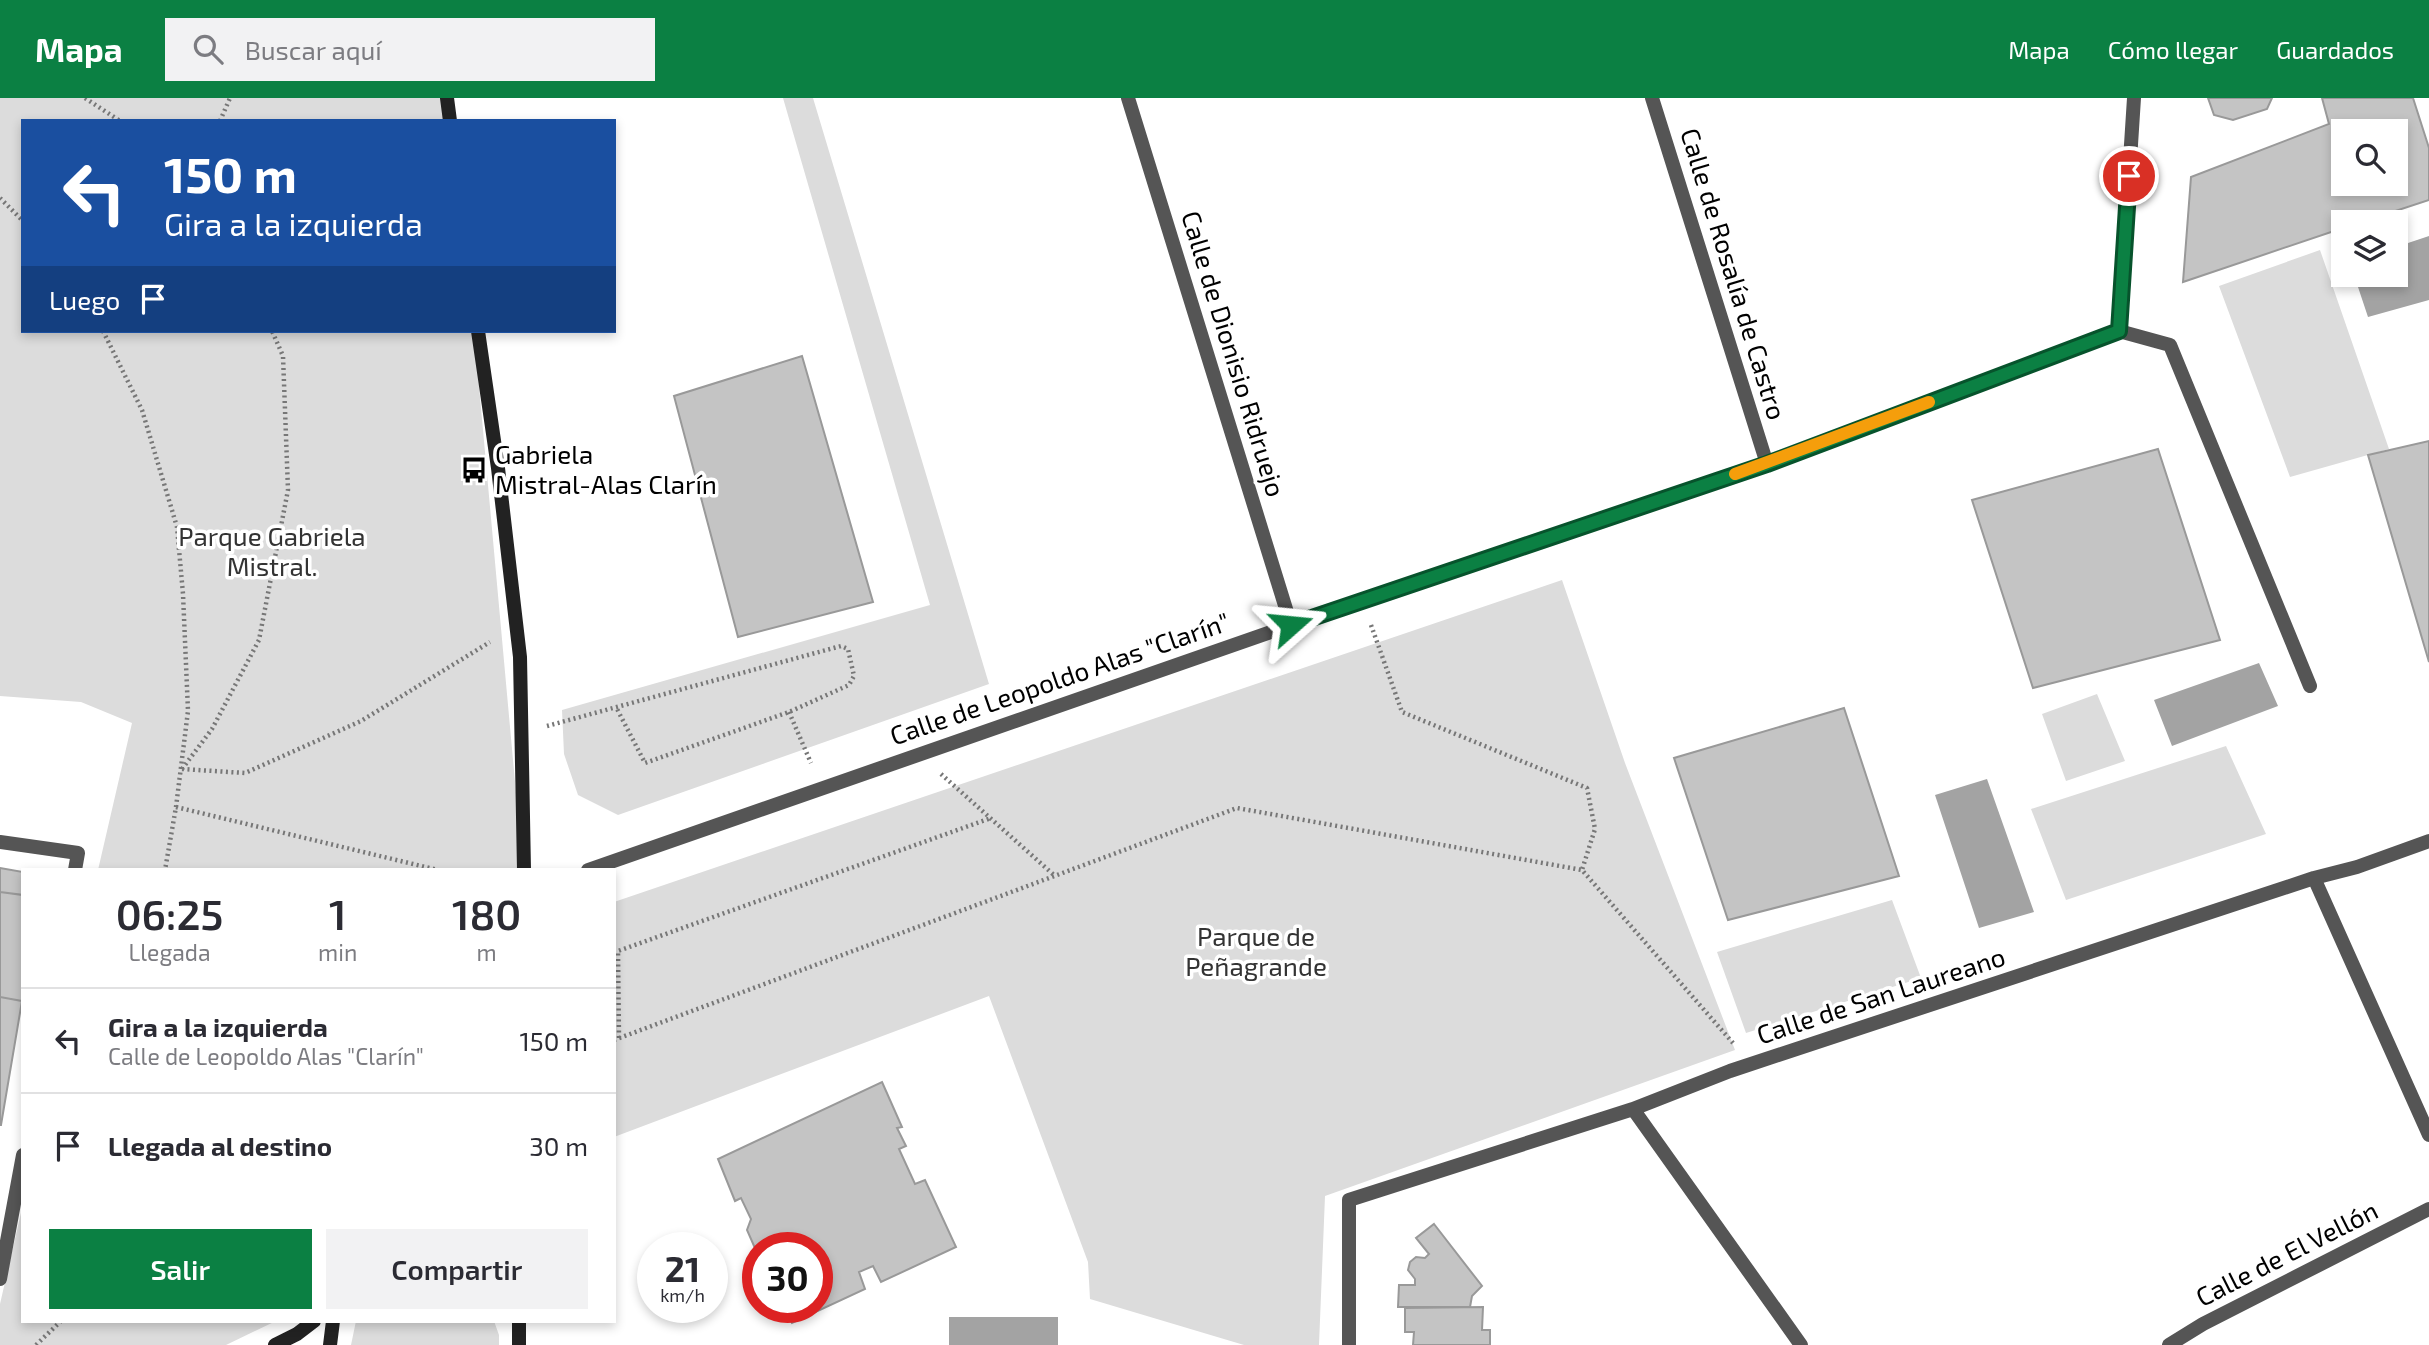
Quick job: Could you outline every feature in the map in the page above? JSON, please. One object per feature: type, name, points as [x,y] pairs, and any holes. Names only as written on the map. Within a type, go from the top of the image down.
[{"type":"street","points":[[447,98],[450,119]]},
{"type":"street","name":"Calle de Dionisio Ridruejo","points":[[1128,98],[1291,625]]},
{"type":"street","name":"Calle de Rosalía de Castro","points":[[1652,98],[1767,464]]},
{"type":"street","points":[[2134,98],[2119,331],[2170,345],[2310,686]]},
{"type":"street","name":"Calle de Leopoldo Alas \"Clarín\"","points":[[594,868],[1291,625],[1767,464],[2119,331]]},
{"type":"street","points":[[478,333],[498,468],[520,657],[524,868]]},
{"type":"street","name":"Calle de San Laureano","points":[[1349,1345],[1349,1200],[1633,1110],[1730,1071],[2314,878],[2357,867],[2429,841]]},
{"type":"street","points":[[0,842],[78,853],[75,868]]},
{"type":"street","points":[[2314,878],[2429,1135]]},
{"type":"street","points":[[1633,1110],[1801,1345]]},
{"type":"street","points":[[0,1279],[21,1166]]},
{"type":"street","name":"Calle de El Vellón","points":[[2169,1345],[2203,1324],[2429,1209]]},
{"type":"street","points":[[275,1345],[311,1323]]},
{"type":"street","points":[[330,1345],[333,1323]]},
{"type":"path","points":[[85,98],[118,119]]},
{"type":"path","points":[[221,119],[230,98]]},
{"type":"path","points":[[0,198],[21,218]]},
{"type":"path","points":[[104,333],[142,410],[177,527],[188,711],[165,868]]},
{"type":"path","points":[[181,769],[212,729],[259,640],[288,490],[283,356],[273,333]]},
{"type":"path","points":[[1363,601],[1402,712],[1587,788],[1595,829],[1582,870]]},
{"type":"path","points":[[181,769],[246,773],[361,721],[516,626]]},
{"type":"path","points":[[522,732],[841,646],[848,649],[854,676],[849,685],[789,712],[645,763],[616,707]]},
{"type":"path","points":[[789,712],[821,788]]},
{"type":"path","points":[[918,754],[1055,876]]},
{"type":"path","points":[[176,807],[430,868]]},
{"type":"path","points":[[991,818],[618,951],[617,1039],[1237,808],[1582,870],[1752,1065]]},
{"type":"path","points":[[37,1345],[59,1323]]},
{"type":"green space","name":"Parque Gabriela Mistral.","points":[[0,98],[447,98],[450,119],[21,119],[21,333],[474,333],[523,868],[98,868],[132,723],[81,702],[0,696]]},
{"type":"green space","points":[[783,98],[813,98],[989,684],[618,815],[578,795],[564,754],[562,710],[930,605]]},
{"type":"green space","points":[[2320,250],[2389,449],[2290,477],[2219,286]]},
{"type":"green space","name":"Parque de Peñagrande","points":[[1562,580],[1625,763],[1735,1050],[1325,1196],[1319,1345],[1244,1345],[1090,1299],[1088,1262],[989,996],[616,1136],[616,901]]},
{"type":"green space","points":[[2097,694],[2125,761],[2066,781],[2042,714]]},
{"type":"green space","points":[[2226,746],[2266,834],[2066,900],[2031,809]]},
{"type":"green space","points":[[1892,900],[1921,978],[1746,1033],[1717,952]]},
{"type":"green space","points":[[21,1213],[21,1323],[272,1323],[226,1345],[0,1345],[0,1304]]},
{"type":"green space","points":[[356,1323],[495,1323],[499,1335],[499,1345],[351,1345]]},
{"type":"shaded area","points":[[2429,236],[2429,300],[2368,317],[2358,287],[2408,287],[2408,243]]},
{"type":"shaded area","points":[[2259,663],[2278,706],[2172,746],[2154,700]]},
{"type":"shaded area","points":[[1987,779],[2034,912],[1979,928],[1935,795]]},
{"type":"shaded area","points":[[949,1317],[1058,1317],[1058,1345],[949,1345]]},
{"type":"building","points":[[2208,98],[2272,98],[2267,109],[2233,120],[2214,115]]},
{"type":"building","points":[[2322,98],[2413,98],[2429,148],[2429,200],[2399,210],[2331,210],[2331,232],[2183,282],[2191,177],[2329,124]]},
{"type":"building","points":[[802,356],[873,602],[738,637],[674,396]]},
{"type":"building","points":[[2429,441],[2429,662],[2368,455]]},
{"type":"building","points":[[2158,449],[2220,640],[2033,688],[1972,500]]},
{"type":"building","points":[[1844,708],[1899,876],[1728,920],[1674,758]]},
{"type":"building","points":[[0,868],[21,872],[21,895],[0,892]]},
{"type":"building","points":[[0,892],[21,895],[21,1001],[0,997]]},
{"type":"building","points":[[0,997],[21,1001],[21,1007],[0,1125]]},
{"type":"building","points":[[882,1082],[902,1127],[897,1128],[906,1146],[899,1149],[915,1184],[925,1180],[956,1247],[881,1282],[873,1266],[859,1272],[865,1289],[833,1304],[833,1232],[748,1232],[751,1219],[741,1198],[735,1201],[718,1159]]},
{"type":"building","points":[[1434,1224],[1482,1286],[1472,1296],[1470,1307],[1398,1307],[1399,1285],[1415,1285],[1415,1279],[1408,1270],[1410,1262],[1416,1257],[1425,1258],[1429,1254],[1416,1238]]},
{"type":"building","points":[[1483,1307],[1482,1330],[1490,1330],[1490,1345],[1413,1345],[1414,1332],[1405,1332],[1405,1308]]},
{"type":"slow traffic","points":[[1735,474],[1929,402]]},
{"type":"place","name":"Gabriela Mistral-Alas Clarín","points":[[474,470]]},
{"type":"route","points":[[1291,625],[1767,464],[2119,331],[2129,176]]}]
